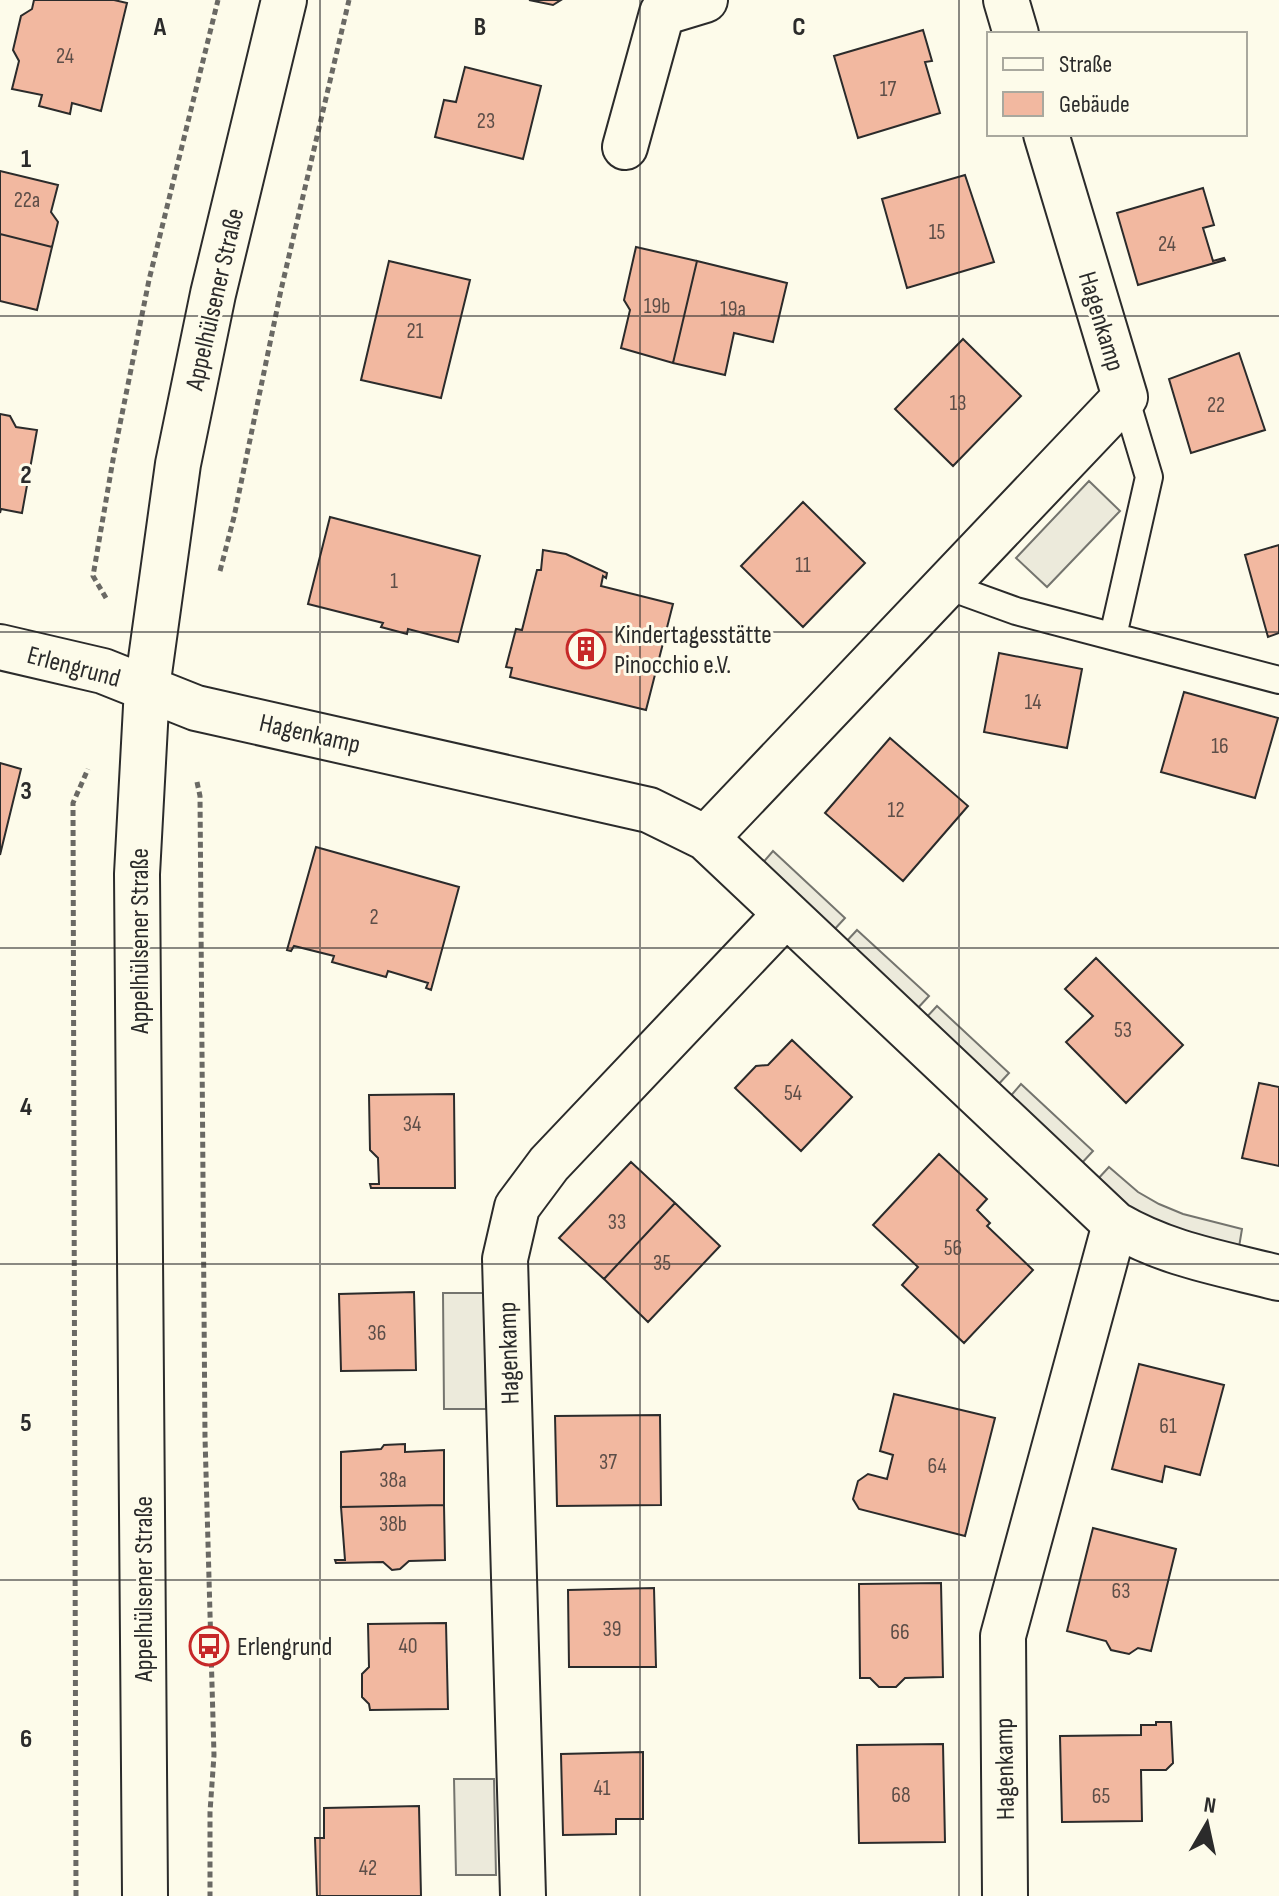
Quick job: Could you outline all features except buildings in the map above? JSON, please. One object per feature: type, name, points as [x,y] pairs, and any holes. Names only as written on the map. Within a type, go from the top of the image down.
[{"type":"street","name":"Appelhülsener Straße","points":[[145,1896],[137,874],[147,688],[178,464],[213,294],[284,0]]},
{"type":"street","points":[[625,147],[662,13],[705,0]]},
{"type":"street","points":[[1006,0],[1015,32]]},
{"type":"street","name":"Hagenkamp","points":[[706,838],[1125,397],[1047,136]]},
{"type":"street","name":"Erlengrund","points":[[0,647],[103,671],[147,688]]},
{"type":"street","name":"Hagenkamp","points":[[147,688],[196,708],[649,810],[706,838],[1115,1224],[1145,1242],[1175,1253],[1279,1278]]},
{"type":"street","name":"Hagenkamp","points":[[523,1896],[505,1259],[517,1207],[549,1164],[785,915]]},
{"type":"street","name":"Hagenkamp","points":[[1005,1896],[1003,1636],[1115,1224]]},
{"type":"lane","points":[[1113,636],[1149,477],[1125,397]]},
{"type":"lane","points":[[947,586],[1016,611],[1279,680]]},
{"type":"path","points":[[218,576],[234,517],[281,290],[349,0]]},
{"type":"path","points":[[196,708],[191,759],[200,796],[205,1437],[214,1755],[210,1896]]},
{"type":"shaded area","points":[[1089,481],[1120,511],[1047,587],[1016,558]]},
{"type":"shaded area","points":[[773,851],[845,918],[832,932],[760,866]]},
{"type":"shaded area","points":[[857,930],[929,996],[916,1010],[844,944]]},
{"type":"shaded area","points":[[937,1006],[1009,1073],[996,1087],[924,1020]]},
{"type":"shaded area","points":[[1021,1084],[1093,1151],[1080,1165],[1008,1099]]},
{"type":"shaded area","points":[[1109,1167],[1138,1192],[1159,1204],[1183,1214],[1242,1229],[1239,1247],[1174,1232],[1123,1206],[1096,1181]]},
{"type":"shaded area","points":[[443,1293],[485,1293],[486,1409],[444,1409]]},
{"type":"shaded area","points":[[454,1779],[494,1779],[496,1875],[456,1875]]},
{"type":"place","name":"Kindertagesstätte Pinocchio e.V.","points":[[586,649]]},
{"type":"place","name":"Erlengrund","points":[[209,1646]]}]
